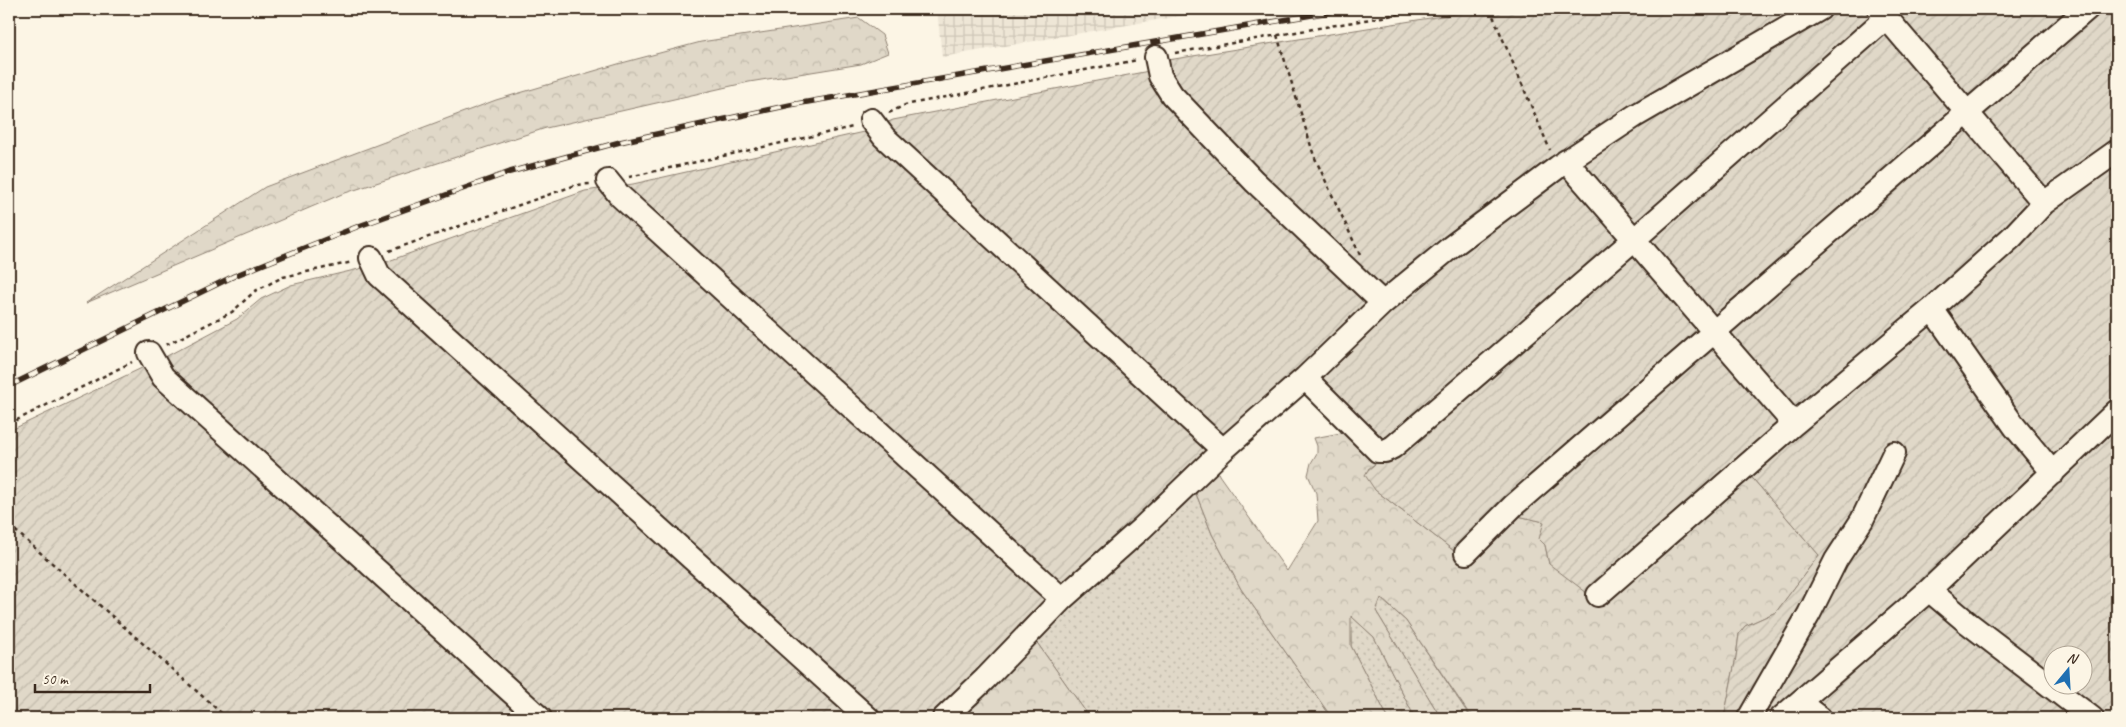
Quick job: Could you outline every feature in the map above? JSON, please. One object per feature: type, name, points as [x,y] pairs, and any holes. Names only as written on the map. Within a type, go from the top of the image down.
[{"type":"street","points":[[944,718],[986,678],[1062,599],[1135,532],[1142,528],[1223,450],[1305,378],[1383,303],[1452,247],[1562,164],[1635,116],[1820,9]]},
{"type":"street","points":[[1466,553],[1514,505],[2087,9]]},
{"type":"street","points":[[1305,378],[1378,451],[1385,451],[1393,447],[1634,239],[1882,14],[1968,112],[2044,203]]},
{"type":"street","points":[[1156,57],[1160,76],[1172,94],[1268,194],[1383,303]]},
{"type":"street","points":[[871,120],[884,137],[1223,450]]},
{"type":"street","points":[[1598,595],[1794,424],[1932,309],[2012,237],[2044,203],[2117,151]]},
{"type":"street","points":[[1562,164],[1634,239],[1794,424]]},
{"type":"street","points":[[608,181],[620,196],[1062,599]]},
{"type":"street","points":[[371,258],[380,275],[868,718]]},
{"type":"street","points":[[1932,309],[2015,427],[2053,473]]},
{"type":"street","points":[[149,353],[162,377],[540,718]]},
{"type":"street","points":[[1780,718],[1800,703],[1929,590],[2117,411]]},
{"type":"street","points":[[1749,718],[1809,614],[1836,560],[1862,520],[1894,453]]},
{"type":"street","points":[[1929,590],[1968,623],[2092,718]]},
{"type":"street","points":[[1800,703],[1820,718]]},
{"type":"path","points":[[9,424],[232,312],[255,291],[284,277],[371,258],[576,185],[608,181],[856,126],[905,105],[1156,57],[1428,9]]},
{"type":"path","points":[[1490,9],[1562,164]]},
{"type":"path","points":[[1277,35],[1314,156],[1362,260]]},
{"type":"path","points":[[9,525],[227,718]]},
{"type":"shaded area","points":[[937,9],[1220,9],[942,57]]},
{"type":"green space","points":[[1486,9],[2117,9],[2117,718],[1724,718],[1739,634],[1745,626],[1776,612],[1819,555],[1748,473],[1591,596],[1549,564],[1545,545],[1539,539],[1544,522],[1518,516],[1458,554],[1375,490],[1365,475],[1380,460],[1304,384],[937,718],[9,718],[9,431],[165,357],[237,319],[261,299],[291,285],[380,264],[585,191],[633,184],[868,131],[893,120],[1149,71],[1168,60]]},
{"type":"green space","points":[[859,18],[882,35],[888,53],[861,64],[749,82],[546,128],[342,194],[86,303],[265,187],[496,100],[701,42]]},
{"type":"green space","points":[[1351,431],[1380,460],[1368,469],[1375,490],[1458,554],[1518,516],[1545,522],[1545,545],[1549,564],[1748,473],[1819,555],[1776,612],[1745,626],[1739,634],[1724,718],[1472,718],[1406,621],[1381,598],[1376,611],[1441,718],[1415,718],[1374,637],[1351,616],[1351,646],[1388,718],[1332,718],[1241,589],[1212,534],[1193,486],[1216,463],[1219,475],[1287,571],[1318,521],[1316,493],[1308,475],[1311,463],[1317,453],[1314,438]]},
{"type":"green space","points":[[1193,486],[1212,534],[1241,589],[1332,718],[1090,718],[1033,637]]},
{"type":"green space","points":[[1380,598],[1406,621],[1471,718],[1441,718],[1376,611]]},
{"type":"green space","points":[[1350,615],[1374,637],[1415,718],[1388,718],[1351,646]]},
{"type":"green space","points":[[1033,637],[1090,718],[951,718]]},
{"type":"railway","points":[[9,386],[234,276],[359,226],[510,172],[620,142],[790,105],[1347,9]]}]
